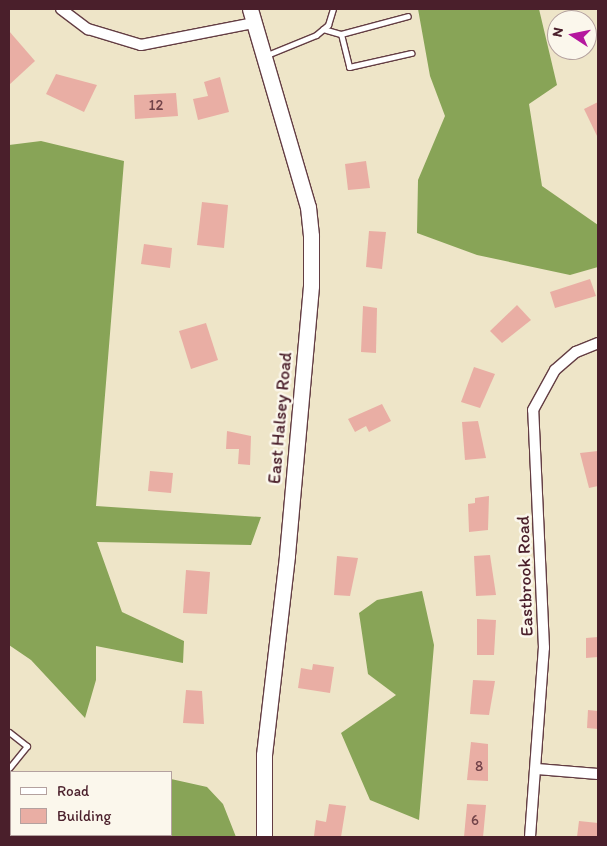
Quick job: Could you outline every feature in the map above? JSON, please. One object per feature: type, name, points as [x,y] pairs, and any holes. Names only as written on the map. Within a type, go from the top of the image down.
[{"type":"street","points":[[61,9],[88,29],[141,45],[251,16]]},
{"type":"street","name":"East Halsey Road","points":[[251,16],[296,164],[311,236],[311,286],[287,556],[264,755],[264,837]]},
{"type":"street","name":"Eastbrook Road","points":[[530,837],[537,769],[544,592],[533,410],[555,370],[576,352],[598,343]]},
{"type":"street","points":[[537,769],[598,774]]},
{"type":"lane","points":[[262,57],[323,29],[333,9]]},
{"type":"lane","points":[[323,29],[341,34],[408,16]]},
{"type":"lane","points":[[341,34],[349,67],[411,53]]},
{"type":"lane","points":[[9,732],[26,746],[9,768]]},
{"type":"green space","points":[[418,9],[539,9],[547,43],[547,60],[551,60],[557,85],[529,104],[542,186],[598,225],[598,267],[570,275],[477,255],[417,233],[418,180],[445,116],[430,76]]},
{"type":"green space","points":[[41,141],[124,161],[96,506],[261,517],[251,545],[97,542],[122,612],[184,641],[183,663],[96,646],[96,680],[85,718],[31,660],[9,645],[9,145]]},
{"type":"green space","points":[[422,591],[434,645],[419,820],[370,800],[341,733],[396,695],[368,674],[359,613],[377,600]]},
{"type":"green space","points":[[172,779],[207,787],[223,804],[236,837],[162,837],[172,836]]},
{"type":"building","points":[[9,31],[35,61],[9,85]]},
{"type":"building","points":[[56,74],[97,85],[84,112],[46,94]]},
{"type":"building","points":[[220,77],[229,112],[198,120],[193,99],[208,96],[204,82]]},
{"type":"building","points":[[176,93],[178,116],[135,119],[134,95]]},
{"type":"building","points":[[598,102],[598,138],[584,109]]},
{"type":"building","points":[[366,161],[370,188],[348,190],[345,164]]},
{"type":"building","points":[[202,202],[228,205],[224,248],[197,245]]},
{"type":"building","points":[[369,231],[386,232],[382,269],[366,267]]},
{"type":"building","points":[[144,244],[172,248],[170,268],[141,264]]},
{"type":"building","points":[[590,279],[596,296],[555,308],[550,292]]},
{"type":"building","points":[[517,305],[531,320],[502,343],[490,331]]},
{"type":"building","points":[[363,306],[377,308],[376,353],[361,352]]},
{"type":"building","points":[[206,323],[218,360],[191,369],[179,331]]},
{"type":"building","points":[[474,367],[495,374],[480,408],[461,402]]},
{"type":"building","points":[[382,404],[391,421],[369,432],[366,426],[355,432],[348,419]]},
{"type":"building","points":[[478,421],[486,458],[465,460],[462,422]]},
{"type":"building","points":[[227,431],[251,436],[250,465],[238,464],[239,449],[226,449]]},
{"type":"building","points":[[598,451],[598,486],[589,488],[580,453]]},
{"type":"building","points":[[150,471],[173,473],[171,493],[148,491]]},
{"type":"building","points":[[489,496],[488,530],[469,532],[468,504],[475,503],[475,498]]},
{"type":"building","points":[[490,555],[496,595],[476,596],[474,556]]},
{"type":"building","points":[[337,556],[358,558],[350,596],[334,595]]},
{"type":"building","points":[[186,570],[210,572],[207,614],[183,613]]},
{"type":"building","points":[[477,619],[496,620],[494,655],[477,655]]},
{"type":"building","points":[[598,637],[598,657],[586,658],[586,638]]},
{"type":"building","points":[[313,664],[334,667],[330,693],[298,688],[301,668],[312,670]]},
{"type":"building","points":[[473,680],[495,681],[489,715],[470,714]]},
{"type":"building","points":[[186,690],[202,691],[204,724],[183,723]]},
{"type":"building","points":[[588,710],[598,711],[598,729],[587,728]]},
{"type":"building","points":[[471,742],[488,744],[488,781],[467,780]]},
{"type":"building","points":[[329,804],[346,806],[341,837],[314,836],[316,820],[326,822]]},
{"type":"building","points":[[467,804],[486,805],[483,837],[464,837]]},
{"type":"building","points":[[579,821],[598,823],[598,837],[577,837]]}]
